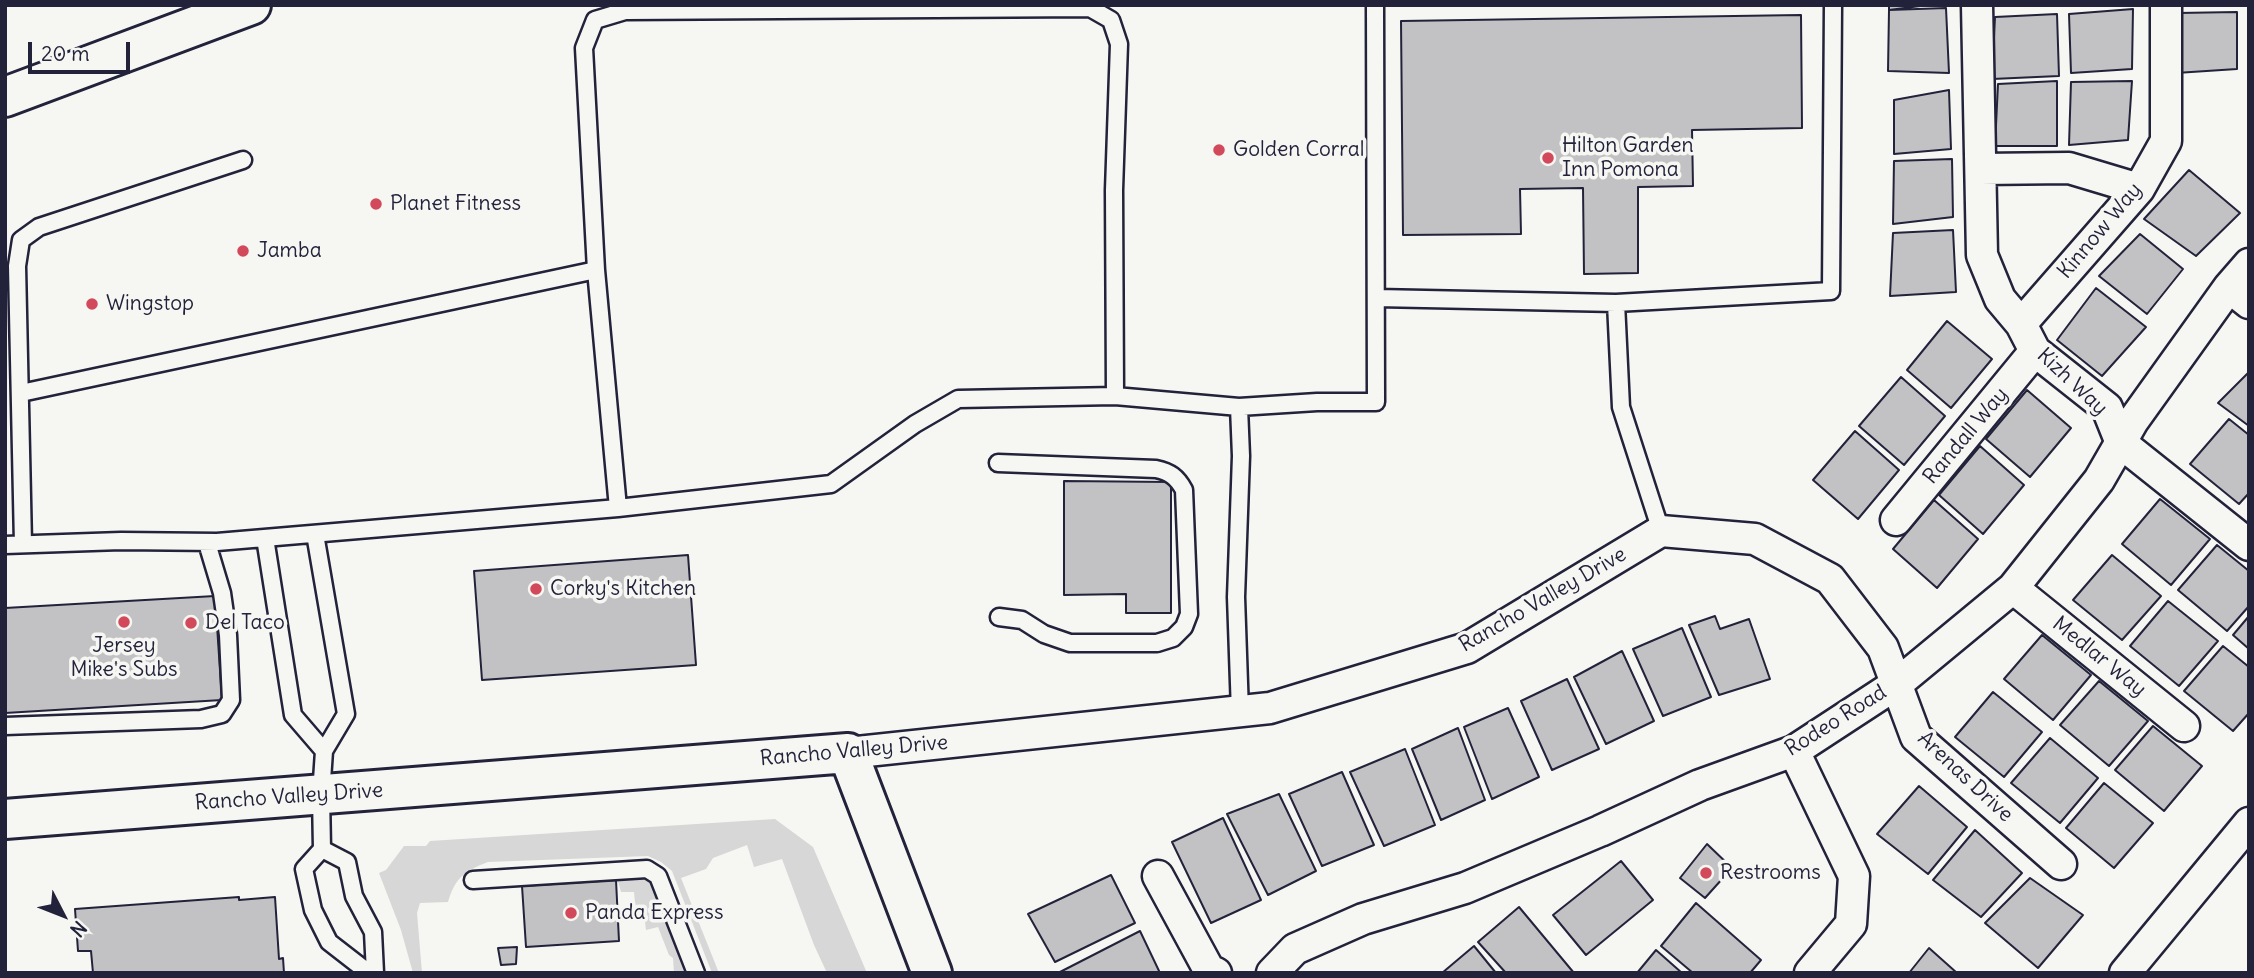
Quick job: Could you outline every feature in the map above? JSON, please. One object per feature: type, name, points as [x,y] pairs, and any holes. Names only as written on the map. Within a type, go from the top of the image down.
[{"type":"main road","points":[[5,97],[251,5]]},
{"type":"main road","points":[[848,753],[932,973]]},
{"type":"main road","name":"Rancho Valley Drive","points":[[5,820],[848,753]]},
{"type":"street","name":"Kizh Way","points":[[1977,5],[1982,255],[2000,299],[2021,324],[2035,351],[2107,408],[2121,443],[2249,545]]},
{"type":"street","name":"Kinnow Way","points":[[2021,324],[2139,188],[2166,141],[2166,5]]},
{"type":"street","points":[[1981,169],[2069,168],[2139,188]]},
{"type":"street","name":"Rodeo Road","points":[[1272,973],[1295,949],[1363,919],[1465,888],[1601,831],[1700,785],[1794,751],[1898,682],[2013,588],[2099,480],[2133,421],[2239,295],[2249,264]]},
{"type":"street","name":"Randall Way","points":[[1896,520],[2035,351]]},
{"type":"street","name":"Arenas Drive","points":[[1661,531],[1755,539],[1830,579],[1884,648],[1916,737],[2061,864]]},
{"type":"street","name":"Rancho Valley Drive","points":[[848,753],[1270,708],[1467,648],[1661,531]]},
{"type":"street","name":"Medlar Way","points":[[2013,588],[2184,726]]},
{"type":"street","points":[[1794,751],[1854,876],[1851,924],[1810,973]]},
{"type":"street","points":[[2125,973],[2249,823]]},
{"type":"street","points":[[1158,876],[1209,970],[1216,973]]},
{"type":"lane","points":[[5,545],[121,541],[207,543],[618,508],[831,484],[915,424],[958,399],[1115,396],[1239,407],[1317,402],[1376,402],[1376,5]]},
{"type":"lane","points":[[1377,298],[1616,303],[1831,292],[1833,5]]},
{"type":"lane","points":[[618,508],[596,270],[584,48],[595,20],[625,10],[1090,8],[1111,20],[1119,44],[1114,190],[1115,396]]},
{"type":"lane","points":[[23,544],[17,265],[21,240],[39,227],[243,160]]},
{"type":"lane","points":[[21,393],[596,270]]},
{"type":"lane","points":[[1616,303],[1621,407],[1661,531]]},
{"type":"lane","points":[[1239,407],[1241,456],[1236,597],[1240,712]]},
{"type":"lane","points":[[998,463],[1156,469],[1169,472],[1184,490],[1189,614],[1184,627],[1173,638],[1157,643],[1070,643],[1044,634],[1022,620],[999,617]]},
{"type":"lane","points":[[315,534],[346,714],[324,751],[321,795],[322,849],[304,869],[313,910],[329,942],[369,973]]},
{"type":"lane","points":[[265,537],[293,715],[324,751]]},
{"type":"lane","points":[[5,726],[201,719],[222,714],[231,699],[228,635],[222,593],[207,543]]},
{"type":"lane","points":[[322,849],[347,862],[355,896],[373,932],[376,973]]},
{"type":"lane","points":[[473,880],[646,869],[658,876],[696,973]]},
{"type":"shaded area","points":[[775,819],[813,847],[867,973],[827,973],[782,859],[754,867],[747,845],[713,858],[706,869],[681,878],[719,973],[712,973],[672,871],[648,856],[488,862],[473,869],[457,881],[448,902],[420,903],[417,913],[422,973],[413,973],[401,930],[379,873],[386,870],[404,846],[426,846],[430,841]]},
{"type":"shaded area","points":[[648,878],[656,888],[689,973],[674,973],[673,958],[669,955],[658,927],[646,930],[644,914],[636,914],[634,892],[621,892],[618,881]]},
{"type":"building","points":[[1889,5],[1928,5],[1889,10]]},
{"type":"building","points":[[1946,8],[1949,73],[1888,71],[1889,10]]},
{"type":"building","points":[[2133,9],[2132,69],[2071,73],[2069,14]]},
{"type":"building","points":[[2237,12],[2237,69],[2176,73],[2178,13]]},
{"type":"building","points":[[2057,14],[2059,76],[1992,79],[1995,17]]},
{"type":"building","name":"Hilton Garden Inn Pomona","points":[[1801,15],[1802,128],[1692,130],[1693,186],[1638,187],[1638,273],[1584,274],[1583,188],[1520,189],[1521,234],[1403,235],[1401,21]]},
{"type":"building","points":[[2057,81],[2057,146],[1995,146],[1998,84]]},
{"type":"building","points":[[2132,81],[2128,140],[2069,145],[2071,82]]},
{"type":"building","points":[[1949,90],[1951,149],[1894,154],[1894,100]]},
{"type":"building","points":[[1952,159],[1953,217],[1893,224],[1894,161]]},
{"type":"building","points":[[2189,170],[2240,213],[2196,256],[2144,219]]},
{"type":"building","points":[[1953,230],[1956,292],[1890,296],[1893,233]]},
{"type":"building","points":[[2140,234],[2183,269],[2147,314],[2099,276]]},
{"type":"building","points":[[2096,288],[2146,327],[2102,376],[2057,340]]},
{"type":"building","points":[[1947,321],[1992,359],[1951,408],[1907,370]]},
{"type":"building","points":[[2249,372],[2249,426],[2218,403]]},
{"type":"building","points":[[1901,377],[1945,416],[1904,465],[1859,426]]},
{"type":"building","points":[[2027,390],[2071,428],[2030,477],[1986,439]]},
{"type":"building","points":[[2229,419],[2249,435],[2249,493],[2239,504],[2190,464]]},
{"type":"building","points":[[1855,431],[1899,470],[1858,519],[1813,480]]},
{"type":"building","points":[[1980,446],[2024,485],[1983,534],[1939,495]]},
{"type":"building","points":[[1064,481],[1171,482],[1171,613],[1126,613],[1126,594],[1064,595]]},
{"type":"building","points":[[2160,499],[2210,539],[2171,585],[2122,544]]},
{"type":"building","points":[[1934,500],[1978,539],[1937,588],[1893,549]]},
{"type":"building","points":[[2217,545],[2249,571],[2249,606],[2227,631],[2178,590]]},
{"type":"building","points":[[688,555],[696,665],[482,680],[474,571]]},
{"type":"building","points":[[2112,555],[2161,596],[2122,640],[2073,600]]},
{"type":"building","points":[[215,596],[222,700],[5,713],[5,608]]},
{"type":"building","points":[[2168,601],[2218,641],[2179,686],[2130,646]]},
{"type":"building","points":[[1715,616],[1720,629],[1749,619],[1770,679],[1719,695],[1689,625]]},
{"type":"building","points":[[2249,616],[2249,649],[2233,635]]},
{"type":"building","points":[[1682,628],[1711,697],[1663,716],[1633,649]]},
{"type":"building","points":[[2042,635],[2091,675],[2053,720],[2004,679]]},
{"type":"building","points":[[2223,646],[2249,667],[2249,713],[2233,731],[2184,691]]},
{"type":"building","points":[[1622,651],[1654,721],[1606,744],[1574,677]]},
{"type":"building","points":[[1567,679],[1599,749],[1552,770],[1521,701]]},
{"type":"building","points":[[2099,681],[2148,721],[2109,766],[2060,725]]},
{"type":"building","points":[[1993,692],[2042,732],[2004,777],[1955,737]]},
{"type":"building","points":[[1508,708],[1539,777],[1492,799],[1464,727]]},
{"type":"building","points":[[2153,726],[2202,766],[2164,811],[2115,770]]},
{"type":"building","points":[[1458,728],[1485,800],[1441,820],[1412,749]]},
{"type":"building","points":[[2050,738],[2098,778],[2060,823],[2011,783]]},
{"type":"building","points":[[1405,749],[1435,825],[1384,846],[1350,772]]},
{"type":"building","points":[[1342,772],[1374,845],[1322,866],[1289,794]]},
{"type":"building","points":[[2104,783],[2153,823],[2114,868],[2066,828]]},
{"type":"building","points":[[1919,786],[1967,827],[1928,874],[1877,834]]},
{"type":"building","points":[[1279,794],[1316,871],[1268,895],[1227,814]]},
{"type":"building","points":[[1223,818],[1261,900],[1211,923],[1172,842]]},
{"type":"building","points":[[1975,830],[2022,873],[1981,917],[1933,880]]},
{"type":"building","name":"Restrooms","points":[[1707,844],[1732,868],[1705,898],[1680,878]]},
{"type":"building","points":[[1621,861],[1653,900],[1586,955],[1553,915]]},
{"type":"building","points":[[1111,875],[1135,923],[1055,962],[1028,914]]},
{"type":"building","points":[[2030,878],[2083,915],[2038,968],[1985,923]]},
{"type":"building","name":"Panda Express","points":[[616,880],[619,941],[526,947],[522,886]]},
{"type":"building","points":[[239,897],[239,900],[275,897],[279,959],[283,958],[284,973],[93,973],[91,951],[78,951],[75,909]]},
{"type":"building","points":[[1696,903],[1761,960],[1750,973],[1693,973],[1661,946]]},
{"type":"building","points":[[1519,907],[1574,973],[1506,973],[1478,942]]},
{"type":"building","points":[[1140,931],[1160,973],[1060,972]]},
{"type":"building","points":[[1474,946],[1496,973],[1442,973]]},
{"type":"building","points":[[517,947],[516,964],[501,965],[498,948]]},
{"type":"building","points":[[1929,948],[1957,973],[1909,973]]},
{"type":"building","points":[[1656,950],[1682,973],[1637,973]]},
{"type":"place","name":"Golden Corral","points":[[1219,150]]},
{"type":"place","name":"Hilton Garden Inn Pomona","points":[[1548,158]]},
{"type":"place","name":"Planet Fitness","points":[[376,204]]},
{"type":"place","name":"Jamba","points":[[243,251]]},
{"type":"place","name":"Wingstop","points":[[92,304]]},
{"type":"place","name":"Corky's Kitchen","points":[[536,589]]},
{"type":"place","name":"Jersey Mike's Subs","points":[[124,622]]},
{"type":"place","name":"Del Taco","points":[[191,623]]},
{"type":"place","name":"Restrooms","points":[[1706,873]]},
{"type":"place","name":"Panda Express","points":[[571,913]]}]
